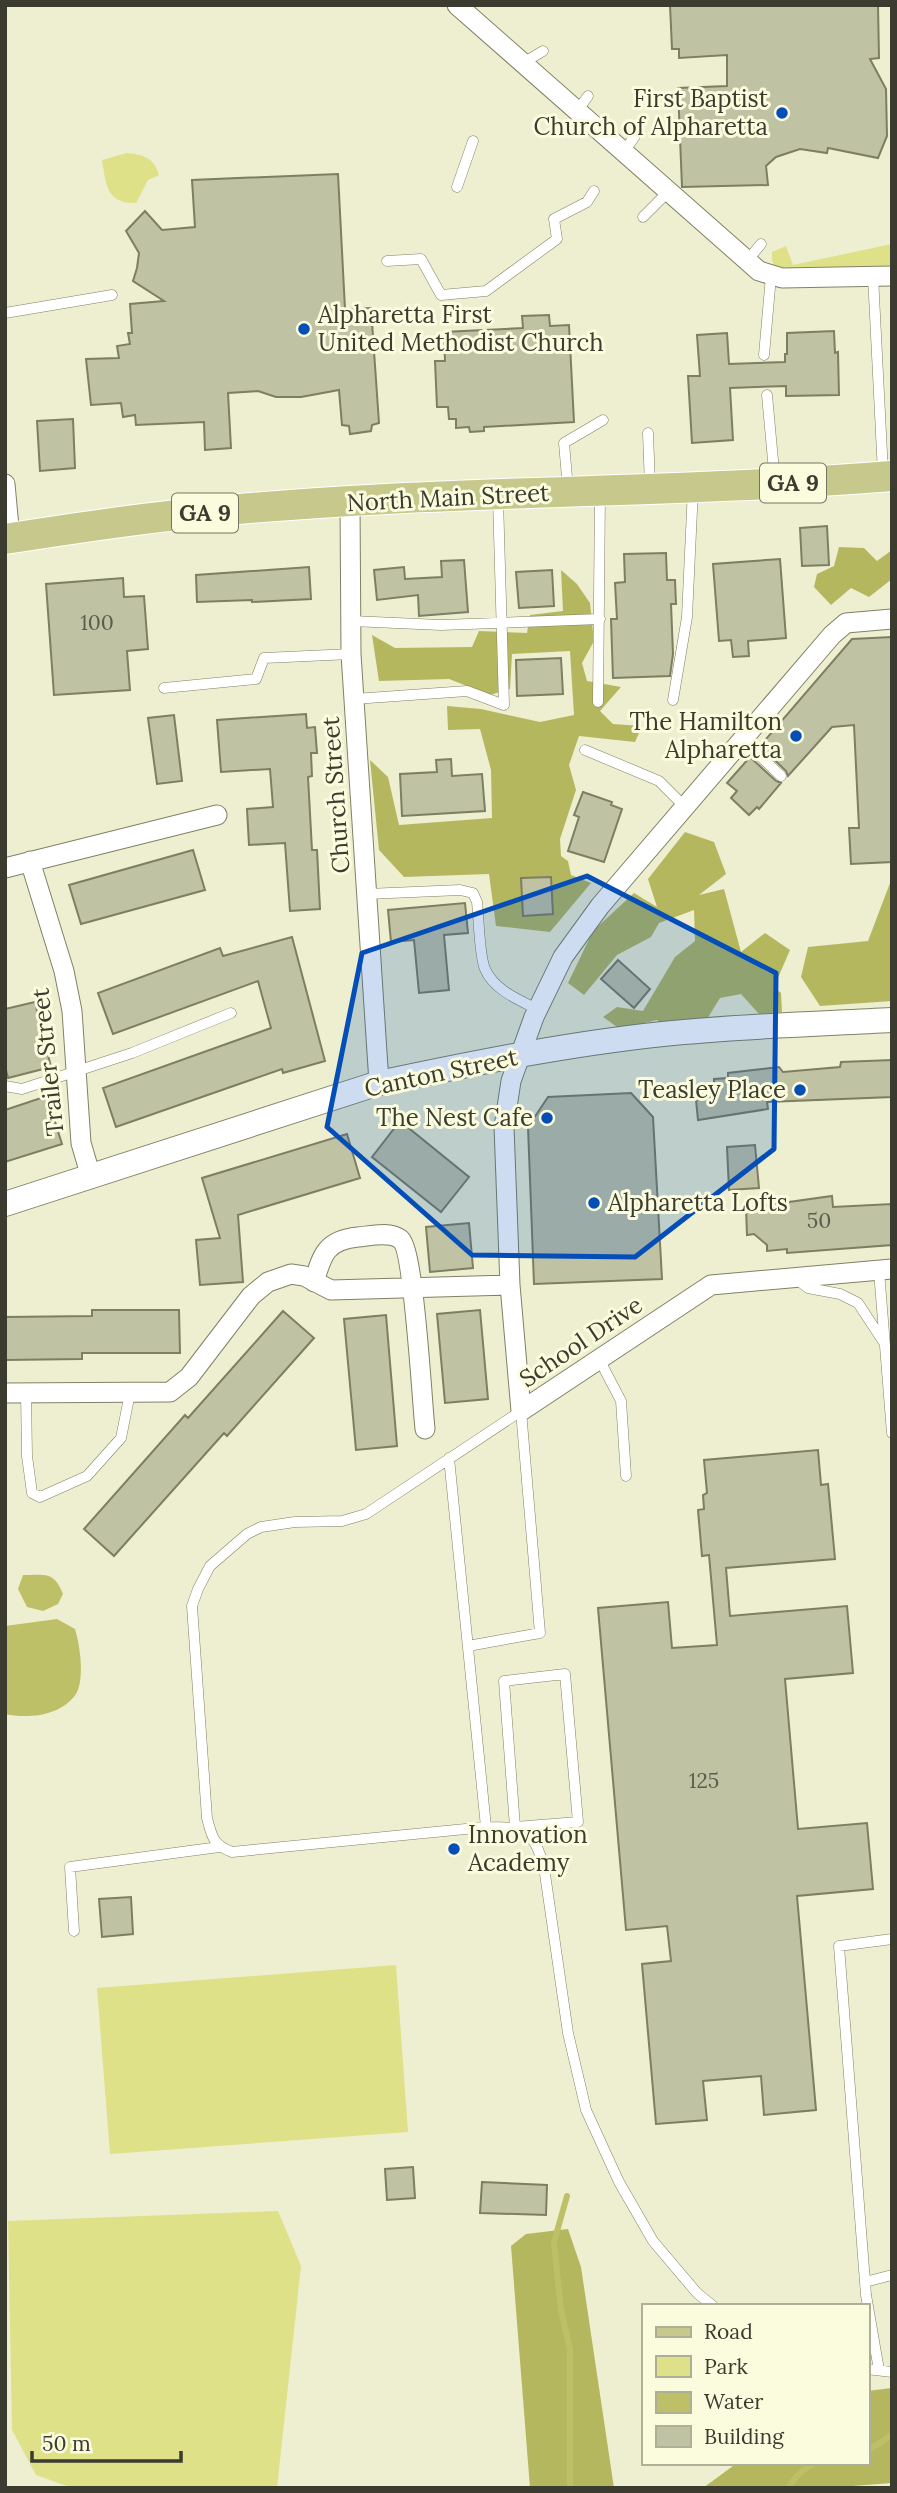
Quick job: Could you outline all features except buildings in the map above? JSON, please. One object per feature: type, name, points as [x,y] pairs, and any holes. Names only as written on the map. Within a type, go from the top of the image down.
[{"type":"main road","name":"North Main Street","points":[[8,539],[178,515],[498,495],[888,477]]},
{"type":"street","points":[[457,5],[522,63],[583,104],[623,153],[747,262],[771,276],[882,276]]},
{"type":"street","points":[[5,484],[8,539]]},
{"type":"street","name":"Church Street","points":[[350,503],[351,654],[379,1083]]},
{"type":"street","name":"School Drive","points":[[885,1270],[711,1285],[521,1411],[509,1285],[504,1127],[510,1081],[537,1009],[558,967],[600,906],[810,659],[846,623],[892,619]]},
{"type":"street","points":[[5,867],[217,816]]},
{"type":"street","name":"Trailer Street","points":[[30,862],[64,971],[72,1011],[81,1143],[91,1177]]},
{"type":"street","name":"Canton Street","points":[[5,1204],[379,1083],[519,1056],[660,1034],[723,1028],[892,1020]]},
{"type":"street","points":[[314,1282],[321,1258],[327,1249],[341,1239],[393,1235],[401,1239],[406,1247],[412,1288],[425,1429]]},
{"type":"street","points":[[5,1393],[170,1392],[189,1377],[251,1296],[268,1283],[291,1274],[304,1276],[331,1290],[509,1285]]},
{"type":"lane","points":[[522,63],[543,51]]},
{"type":"lane","points":[[623,153],[635,136]]},
{"type":"lane","points":[[457,187],[473,141]]},
{"type":"lane","points":[[387,261],[421,259],[441,295],[486,291],[558,239],[554,219],[587,202],[594,191]]},
{"type":"lane","points":[[643,217],[668,192]]},
{"type":"lane","points":[[747,262],[761,244]]},
{"type":"lane","points":[[764,355],[771,276]]},
{"type":"lane","points":[[882,276],[888,477]]},
{"type":"lane","points":[[5,313],[112,295]]},
{"type":"lane","points":[[767,395],[776,484]]},
{"type":"lane","points":[[568,492],[564,443],[603,420]]},
{"type":"lane","points":[[648,433],[650,490]]},
{"type":"lane","points":[[673,700],[687,617],[693,488]]},
{"type":"lane","points":[[598,702],[600,492]]},
{"type":"lane","points":[[354,699],[467,691],[504,705],[498,495]]},
{"type":"lane","points":[[351,621],[441,625],[600,619]]},
{"type":"lane","points":[[164,688],[256,679],[264,658],[351,654]]},
{"type":"lane","points":[[742,739],[780,776]]},
{"type":"lane","points":[[585,750],[659,781],[685,807]]},
{"type":"lane","points":[[367,894],[460,890],[473,894],[477,902],[485,969],[499,987],[537,1009]]},
{"type":"lane","points":[[5,1087],[22,1089],[132,1053],[231,1013]]},
{"type":"lane","points":[[885,1270],[884,1342],[892,1433]]},
{"type":"lane","points":[[795,1278],[808,1288],[840,1294],[858,1303],[884,1342]]},
{"type":"lane","points":[[599,1359],[621,1401],[626,1476]]},
{"type":"lane","points":[[26,1393],[27,1456],[32,1493],[40,1497],[87,1476],[121,1438],[130,1393]]},
{"type":"lane","points":[[219,1847],[212,1836],[207,1818],[192,1606],[210,1566],[247,1534],[261,1527],[342,1521],[366,1514],[521,1411],[540,1633],[468,1646]]},
{"type":"lane","points":[[449,1458],[486,1827]]},
{"type":"lane","points":[[74,1931],[70,1867],[219,1847],[232,1852],[486,1827],[515,1827],[578,1822],[565,1674],[504,1681],[515,1827]]},
{"type":"lane","points":[[515,1827],[529,1835],[538,1847],[544,1867],[568,2033],[586,2110],[619,2182],[653,2241],[697,2293],[711,2304]]},
{"type":"lane","points":[[868,2304],[839,1946],[891,1940],[892,1949]]},
{"type":"lane","points":[[865,2282],[892,2275]]},
{"type":"lane","points":[[869,2307],[879,2370]]},
{"type":"lane","points":[[869,2369],[892,2372]]},
{"type":"highlighted area","points":[[587,876],[776,973],[774,1149],[635,1257],[472,1255],[327,1127],[362,953]]},
{"type":"green space","points":[[127,153],[147,158],[154,164],[159,175],[148,180],[136,203],[113,196],[105,177],[102,160]]},
{"type":"green space","points":[[892,244],[892,266],[780,270],[775,268],[772,260],[772,252],[786,246],[793,265]]},
{"type":"green space","points":[[396,1965],[408,2132],[110,2154],[97,1988]]},
{"type":"green space","points":[[278,2211],[301,2266],[277,2488],[70,2487],[36,2475],[12,2430],[8,2221]]},
{"type":"shaded area","points":[[839,547],[864,548],[877,561],[892,550],[892,579],[869,597],[851,588],[831,605],[814,587],[817,574],[834,566]]},
{"type":"shaded area","points":[[561,570],[577,584],[590,603],[594,641],[582,663],[587,681],[621,687],[600,711],[613,724],[642,726],[635,742],[579,736],[569,765],[576,790],[560,839],[561,856],[568,861],[571,875],[591,883],[550,932],[496,926],[489,874],[404,877],[379,850],[370,760],[388,777],[399,825],[492,818],[491,770],[480,729],[448,730],[447,706],[481,709],[540,722],[574,715],[570,651],[512,654],[510,689],[490,695],[449,679],[379,681],[372,635],[395,648],[472,647],[479,631],[527,633],[530,615],[563,611]]},
{"type":"shaded area","points":[[685,832],[714,842],[726,874],[699,895],[724,889],[741,952],[765,933],[790,950],[774,987],[781,993],[782,1012],[759,1014],[741,994],[720,998],[704,1024],[665,1027],[657,1020],[620,1029],[603,1017],[617,1007],[643,1011],[675,957],[695,941],[694,910],[659,923],[651,937],[617,955],[584,995],[568,983],[593,931],[634,893],[657,907],[648,879]]},
{"type":"shaded area","points":[[890,883],[892,1001],[820,1006],[801,977],[808,947],[868,941]]},
{"type":"shaded area","points":[[568,2229],[581,2267],[614,2488],[530,2488],[511,2246],[526,2234]]},
{"type":"shaded area","points":[[892,2388],[892,2483],[826,2488],[703,2488],[734,2465],[869,2465],[869,2391]]},
{"type":"water","points":[[23,1575],[43,1575],[56,1581],[63,1594],[58,1604],[43,1611],[27,1607],[18,1589]]},
{"type":"water","points":[[57,1619],[75,1629],[77,1636],[81,1671],[76,1694],[62,1707],[44,1714],[5,1714],[5,1626]]},
{"type":"waterway","points":[[567,2196],[554,2242],[561,2310],[570,2349],[570,2488]]},
{"type":"waterway","points":[[869,2450],[892,2435]]},
{"type":"waterway","points":[[789,2488],[800,2473],[812,2465]]},
{"type":"place","name":"First Baptist Church of Alpharetta","points":[[782,113]]},
{"type":"place","name":"Alpharetta First United Methodist Church","points":[[304,329]]},
{"type":"place","name":"The Hamilton Alpharetta","points":[[796,736]]},
{"type":"place","name":"Teasley Place","points":[[800,1090]]},
{"type":"place","name":"The Nest Cafe","points":[[547,1118]]},
{"type":"place","name":"Alpharetta Lofts","points":[[594,1203]]},
{"type":"place","name":"Innovation Academy","points":[[454,1849]]}]
